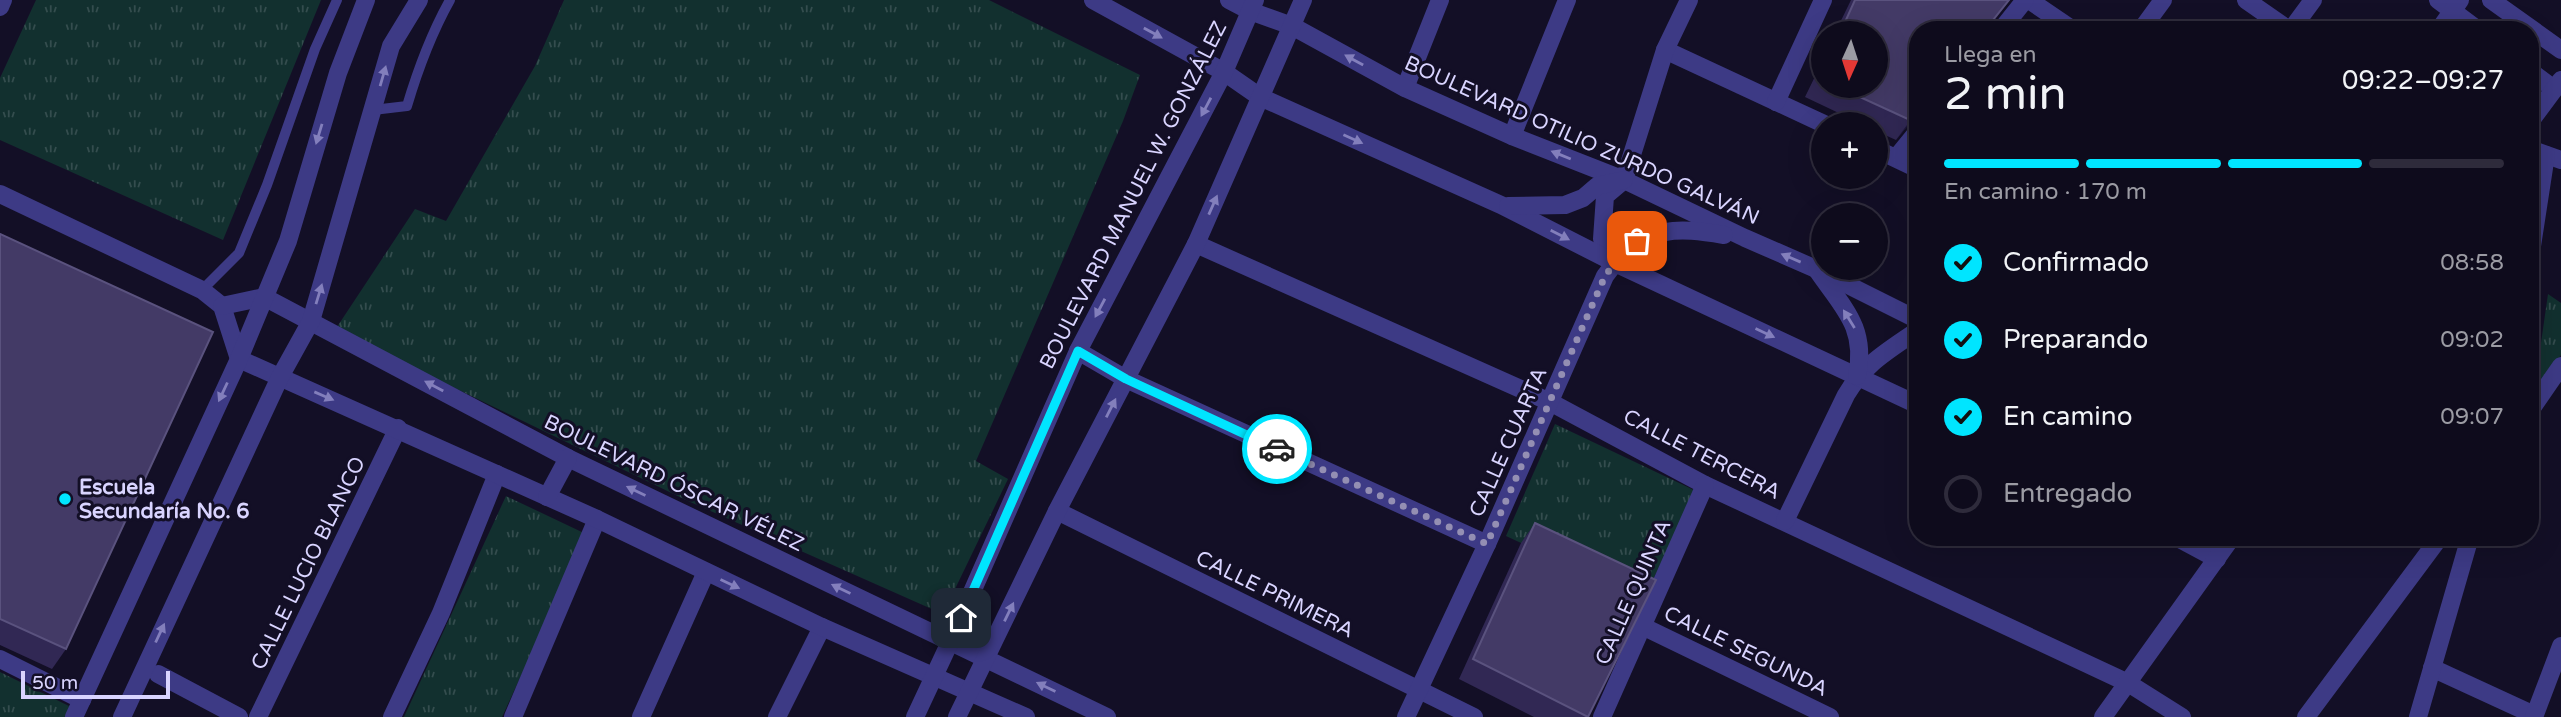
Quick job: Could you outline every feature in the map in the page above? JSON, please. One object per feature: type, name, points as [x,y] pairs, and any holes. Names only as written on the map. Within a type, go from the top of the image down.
[{"type":"street","points":[[0,7],[3,0]]},
{"type":"street","points":[[74,717],[239,359],[288,241],[338,73],[366,0]]},
{"type":"street","points":[[122,717],[280,377],[310,321],[391,47],[419,0]]},
{"type":"street","points":[[1093,0],[1224,72],[1260,97],[1501,205],[1615,263],[1909,401]]},
{"type":"street","name":"BOULEVARD OTILIO ZURDO GALVÁN","points":[[1229,0],[1252,6],[1405,88],[1624,180],[1811,267]]},
{"type":"street","points":[[957,717],[1057,511],[1196,244],[1303,0]]},
{"type":"street","points":[[1405,88],[1440,0]]},
{"type":"street","points":[[1512,135],[1567,0]]},
{"type":"street","points":[[1615,263],[1602,239],[1605,196],[1624,180],[1665,50],[1689,0]]},
{"type":"street","points":[[1776,102],[1823,0]]},
{"type":"street","points":[[2009,21],[2027,0],[2059,21]]},
{"type":"street","points":[[2148,21],[2163,0]]},
{"type":"street","points":[[2246,0],[2277,21]]},
{"type":"street","points":[[2297,21],[2313,0]]},
{"type":"street","points":[[2491,0],[2520,21]]},
{"type":"street","points":[[2443,21],[2450,3],[2469,21]]},
{"type":"street","name":"BOULEVARD MANUEL W. GONZÁLEZ","points":[[915,717],[1078,351],[1224,72],[1252,6]]},
{"type":"street","points":[[2539,34],[2561,50]]},
{"type":"street","points":[[1665,50],[1811,118]]},
{"type":"street","points":[[2539,76],[2558,85],[2539,110]]},
{"type":"street","points":[[1896,158],[1909,142]]},
{"type":"street","points":[[1888,154],[1909,164]]},
{"type":"street","points":[[2539,200],[2546,155]]},
{"type":"street","points":[[1501,205],[1565,205],[1583,198],[1597,186],[1624,180]]},
{"type":"street","points":[[0,194],[202,290],[222,306],[239,359],[398,428],[597,519],[822,627],[1026,717]]},
{"type":"street","name":"CALLE CUARTA","points":[[1406,717],[1487,544],[1605,276],[1637,241],[1655,233],[1693,230],[1745,238]]},
{"type":"street","name":"CALLE TERCERA","points":[[1196,244],[1550,402],[1705,485],[1785,520],[2129,683],[2182,717]]},
{"type":"street","points":[[1785,520],[1857,376],[1861,356],[1858,335],[1823,280]]},
{"type":"street","name":"BOULEVARD OTILIO ZURDO GALVÁN","points":[[1838,280],[1909,316]]},
{"type":"street","points":[[222,306],[264,297]]},
{"type":"street","name":"BOULEVARD ÓSCAR VÉLEZ","points":[[264,297],[568,458],[1107,717]]},
{"type":"street","points":[[1857,376],[1909,336]]},
{"type":"street","points":[[1078,351],[1126,379],[1487,544]]},
{"type":"street","points":[[2539,398],[2561,366]]},
{"type":"street","name":"CALLE LUCIO BLANCO","points":[[258,717],[398,428]]},
{"type":"street","points":[[547,497],[568,458]]},
{"type":"street","points":[[392,717],[440,613],[498,474]]},
{"type":"street","name":"CALLE QUINTA","points":[[1602,717],[1705,485]]},
{"type":"street","name":"CALLE PRIMERA","points":[[1057,511],[1474,717]]},
{"type":"street","points":[[513,717],[597,519]]},
{"type":"street","points":[[2193,546],[2217,559]]},
{"type":"street","points":[[2103,717],[2226,546]]},
{"type":"street","points":[[2306,717],[2433,546]]},
{"type":"street","points":[[2418,717],[2467,546]]},
{"type":"street","points":[[641,717],[706,572]]},
{"type":"street","name":"CALLE SEGUNDA","points":[[1642,626],[1830,717]]},
{"type":"street","points":[[777,717],[822,627]]},
{"type":"street","points":[[2432,668],[2534,716],[2561,646]]},
{"type":"street","points":[[0,659],[82,700]]},
{"type":"street","points":[[158,674],[239,717]]},
{"type":"lane","points":[[202,290],[239,253],[267,185],[315,49],[337,0]]},
{"type":"lane","points":[[373,110],[407,106],[427,45],[450,0]]},
{"type":"green space","points":[[36,0],[321,0],[223,240],[0,140],[0,78]]},
{"type":"green space","points":[[564,0],[989,0],[1140,75],[1123,121],[976,461],[1008,479],[943,614],[688,501],[335,330],[415,209],[446,221],[535,66]]},
{"type":"green space","points":[[2548,294],[2561,303],[2561,355],[2539,385],[2539,357]]},
{"type":"green space","points":[[1555,424],[1696,491],[1643,600],[1506,536]]},
{"type":"green space","points":[[506,496],[586,534],[502,717],[404,717]]},
{"type":"green space","points":[[0,672],[71,707],[66,717],[0,717]]},
{"type":"building","points":[[1855,0],[2009,0],[1992,21],[1909,21],[1909,120],[1862,98],[1888,98],[1888,21],[1845,21]]},
{"type":"building","name":"Escuela Secundaría No. 6","points":[[0,234],[213,332],[66,649],[0,619]]},
{"type":"building","points":[[1535,523],[1656,580],[1588,717],[1473,659]]},
{"type":"way so far","points":[[1277,449],[1487,544],[1605,276],[1637,241]]},
{"type":"place","name":"Escuela Secundaría No. 6","points":[[65,499]]},
{"type":"route","points":[[961,618],[1078,351],[1126,379],[1277,449]]}]
